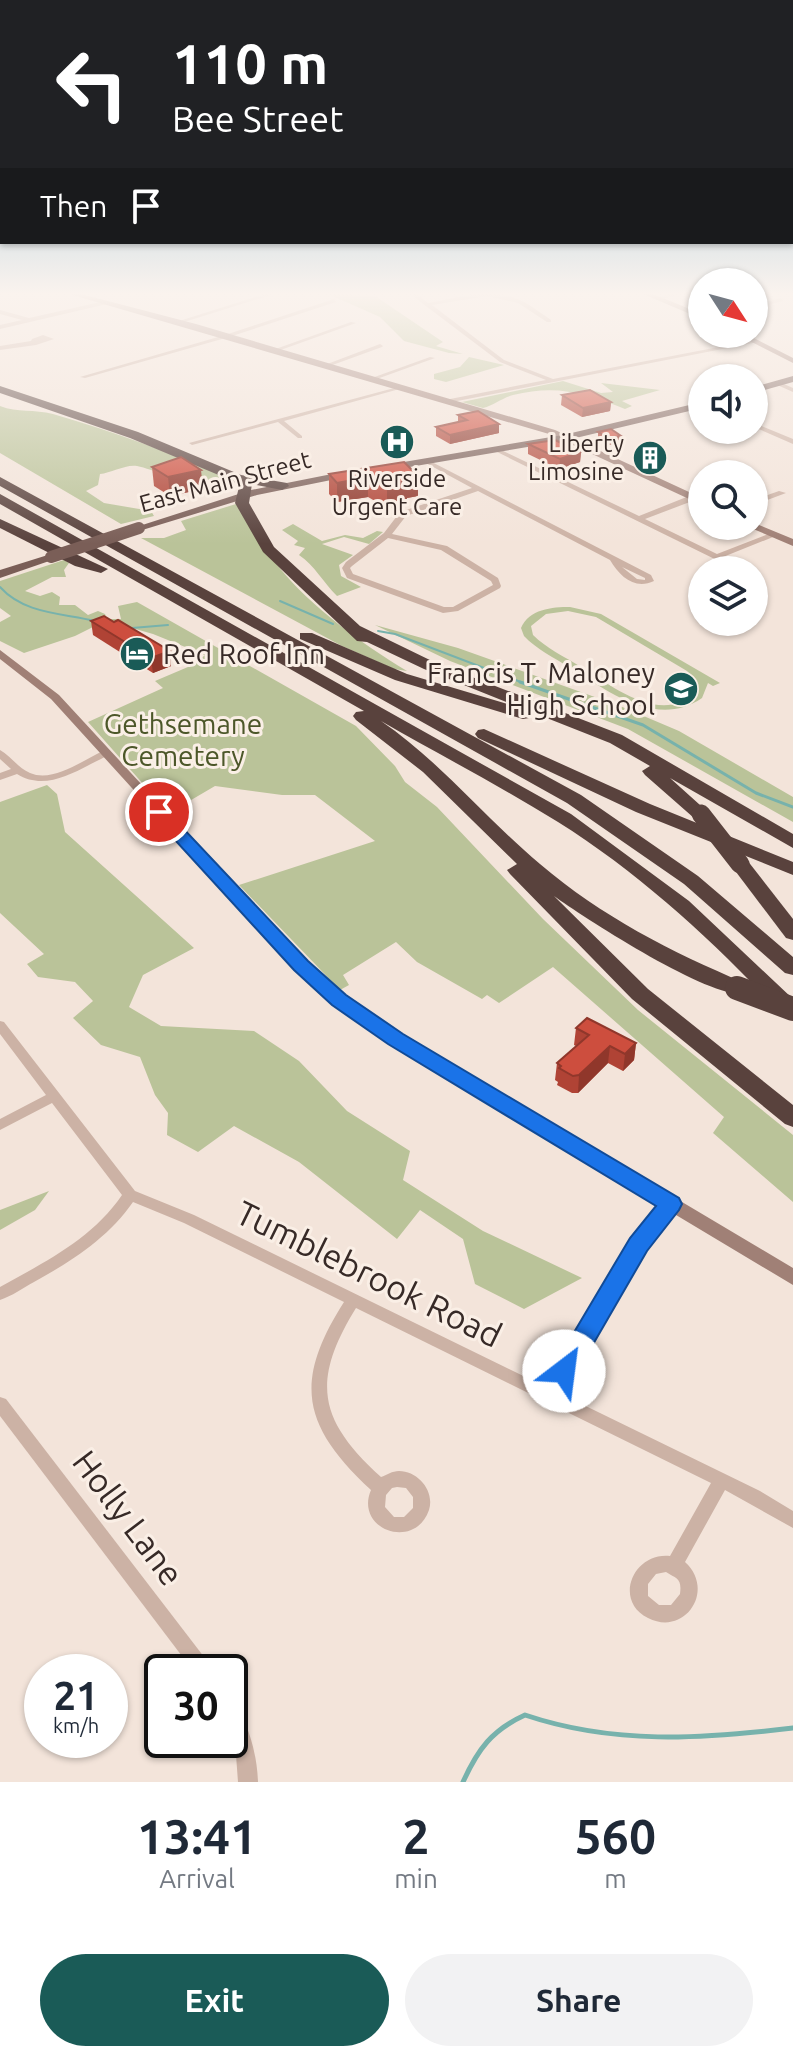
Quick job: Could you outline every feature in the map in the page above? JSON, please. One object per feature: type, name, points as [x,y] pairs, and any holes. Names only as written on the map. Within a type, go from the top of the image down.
[{"type":"highway","points":[[0,389],[134,435],[238,478],[282,486]]},
{"type":"highway","points":[[0,397],[47,406]]},
{"type":"highway","points":[[1,472],[531,757],[643,808],[793,869]]},
{"type":"highway","points":[[1,472],[586,807],[700,887],[793,968]]},
{"type":"highway","points":[[238,478],[246,486],[242,496],[249,515],[273,556],[355,630],[439,688]]},
{"type":"highway","points":[[0,498],[564,818],[635,867],[689,911],[793,1010]]},
{"type":"highway","points":[[0,510],[363,717],[427,765],[518,855],[567,896],[648,947],[793,1010]]},
{"type":"highway","points":[[0,523],[74,560],[101,569]]},
{"type":"highway","points":[[355,630],[430,666],[616,739],[793,842]]},
{"type":"highway","points":[[306,636],[382,670],[598,741],[651,771],[701,814],[793,933]]},
{"type":"highway","points":[[427,765],[441,788],[611,966],[685,1032],[793,1118]]},
{"type":"main road","points":[[768,386],[793,379]]},
{"type":"main road","name":"East Main Street","points":[[0,574],[139,528],[282,486],[563,438],[688,408]]},
{"type":"street","points":[[365,377],[563,438],[688,496]]},
{"type":"street","points":[[372,379],[377,377]]},
{"type":"street","points":[[542,377],[552,381]]},
{"type":"street","points":[[447,401],[572,377]]},
{"type":"street","points":[[777,383],[793,390]]},
{"type":"street","points":[[192,443],[400,388]]},
{"type":"street","points":[[279,420],[300,437]]},
{"type":"street","points":[[768,431],[793,442]]},
{"type":"street","points":[[495,449],[715,556]]},
{"type":"street","points":[[426,461],[614,561]]},
{"type":"street","points":[[387,535],[444,548],[495,580],[497,586],[455,609],[443,610],[350,576],[347,572],[349,564],[387,535],[403,514],[476,489]]},
{"type":"street","points":[[768,498],[782,493]]},
{"type":"street","points":[[638,519],[688,503]]},
{"type":"street","points":[[768,532],[793,543]]},
{"type":"street","points":[[720,556],[774,535]]},
{"type":"street","points":[[0,653],[42,685],[282,945],[339,1000],[395,1039],[793,1277]]},
{"type":"street","points":[[0,753],[15,771],[37,780],[49,779],[106,753]]},
{"type":"street","points":[[0,777],[15,771]]},
{"type":"street","points":[[0,1025],[130,1195],[111,1221],[81,1246],[0,1294]]},
{"type":"street","points":[[0,1125],[54,1096]]},
{"type":"street","name":"Tumblebrook Road","points":[[130,1195],[189,1219],[721,1481],[793,1520]]},
{"type":"street","points":[[549,1396],[638,1244],[671,1204]]},
{"type":"street","points":[[353,1300],[325,1345],[319,1366],[319,1396],[327,1427],[336,1444],[348,1460],[381,1488]]},
{"type":"street","name":"Holly Lane","points":[[0,1404],[191,1654]]},
{"type":"street","points":[[673,1567],[721,1481]]},
{"type":"street","points":[[247,1758],[248,1782]]},
{"type":"green space","points":[[434,377],[463,377],[446,382]]},
{"type":"green space","points":[[563,381],[601,393],[613,392],[601,383],[660,390],[622,401],[632,406],[625,409],[584,395],[557,390],[513,395],[483,408],[462,402]]},
{"type":"green space","points":[[0,406],[76,421],[145,444],[234,480],[227,483],[212,479],[196,482],[133,466],[100,474],[98,485],[86,491],[104,503],[151,511],[154,516],[121,524],[0,453]]},
{"type":"green space","points":[[236,504],[272,558],[306,596],[355,637],[407,671],[394,669],[342,646],[141,538],[164,538],[186,530],[181,521]]},
{"type":"green space","points":[[293,524],[322,541],[345,535],[363,538],[377,531],[383,532],[369,544],[344,537],[322,544],[353,555],[339,565],[341,576],[361,587],[337,596],[299,555],[305,548],[294,545],[298,541],[282,530]]},
{"type":"green space","name":"Gethsemane Cemetery","points":[[64,560],[69,563],[64,570],[66,577],[52,577],[25,591],[40,596],[52,592],[60,597],[59,605],[75,605],[88,615],[98,611],[105,614],[107,619],[121,619],[118,606],[137,602],[356,726],[395,766],[405,782],[437,807],[543,919],[638,1010],[793,1135],[793,1202],[713,1133],[724,1117],[553,967],[499,1003],[487,995],[482,999],[417,962],[396,942],[343,975],[349,985],[340,990],[239,885],[375,841],[315,795],[282,795],[215,786],[169,813],[88,722],[163,688],[155,681],[195,664],[205,655],[125,626],[95,626],[24,653],[0,641],[0,622],[11,616],[0,608],[0,581]]},
{"type":"green space","points":[[570,607],[601,614],[720,683],[713,686],[708,683],[702,698],[685,707],[668,710],[650,708],[617,696],[524,636],[521,628],[535,613]],"holes":[[[568,611],[596,617],[687,671],[697,681],[696,692],[668,705],[637,699],[550,648],[533,635],[531,626],[546,614]]]},
{"type":"green space","points":[[375,625],[458,648],[620,706],[679,731],[793,797],[793,822],[628,729],[450,661]]},
{"type":"green space","points":[[47,785],[57,794],[65,832],[194,948],[143,975],[129,1007],[161,1026],[254,1031],[299,1061],[347,1111],[410,1151],[403,1180],[483,1231],[582,1278],[524,1309],[475,1284],[463,1239],[420,1210],[397,1239],[299,1162],[234,1126],[198,1152],[167,1135],[168,1113],[155,1095],[140,1057],[101,1045],[73,1018],[93,1001],[75,982],[38,977],[27,964],[44,954],[0,913],[0,802]]},
{"type":"green space","points":[[49,1191],[35,1210],[0,1230],[0,1210]]},
{"type":"building","points":[[590,390],[611,402],[583,408],[562,395]]},
{"type":"building","points":[[478,411],[499,424],[450,435],[436,427],[467,420],[458,415]]},
{"type":"building","points":[[611,429],[621,436],[609,438],[598,432]]},
{"type":"building","points":[[399,434],[409,441],[394,444],[385,437]]},
{"type":"building","points":[[555,440],[581,452],[560,459],[528,444]]},
{"type":"building","points":[[181,457],[201,470],[168,477],[152,467]]},
{"type":"building","points":[[404,462],[418,476],[404,479],[407,481],[387,489],[368,477],[337,483],[329,474]]},
{"type":"building","points":[[104,616],[114,622],[118,620],[170,651],[151,658],[91,621]]},
{"type":"building","points":[[587,1018],[636,1043],[625,1054],[610,1046],[579,1075],[573,1076],[559,1068],[561,1066],[557,1063],[589,1035],[576,1028]]},
{"type":"waterway","points":[[0,587],[20,603],[32,608],[95,621]]},
{"type":"waterway","points":[[280,601],[333,624]]},
{"type":"waterway","points":[[132,628],[168,625]]},
{"type":"waterway","points":[[378,631],[395,634],[526,684]]},
{"type":"waterway","points":[[520,682],[643,725],[756,793],[793,807]]},
{"type":"waterway","points":[[463,1782],[487,1742],[525,1715],[591,1731],[658,1737],[725,1735],[793,1728]]},
{"type":"place","name":"Riverside Urgent Care","points":[[397,442]]},
{"type":"place","name":"Liberty Limosine","points":[[650,458]]},
{"type":"place","name":"Red Roof Inn","points":[[137,654]]},
{"type":"place","name":"Francis T. Maloney High School","points":[[681,689]]},
{"type":"route","points":[[159,812],[301,966],[339,1000],[395,1039],[671,1204],[638,1244],[564,1371]]}]
